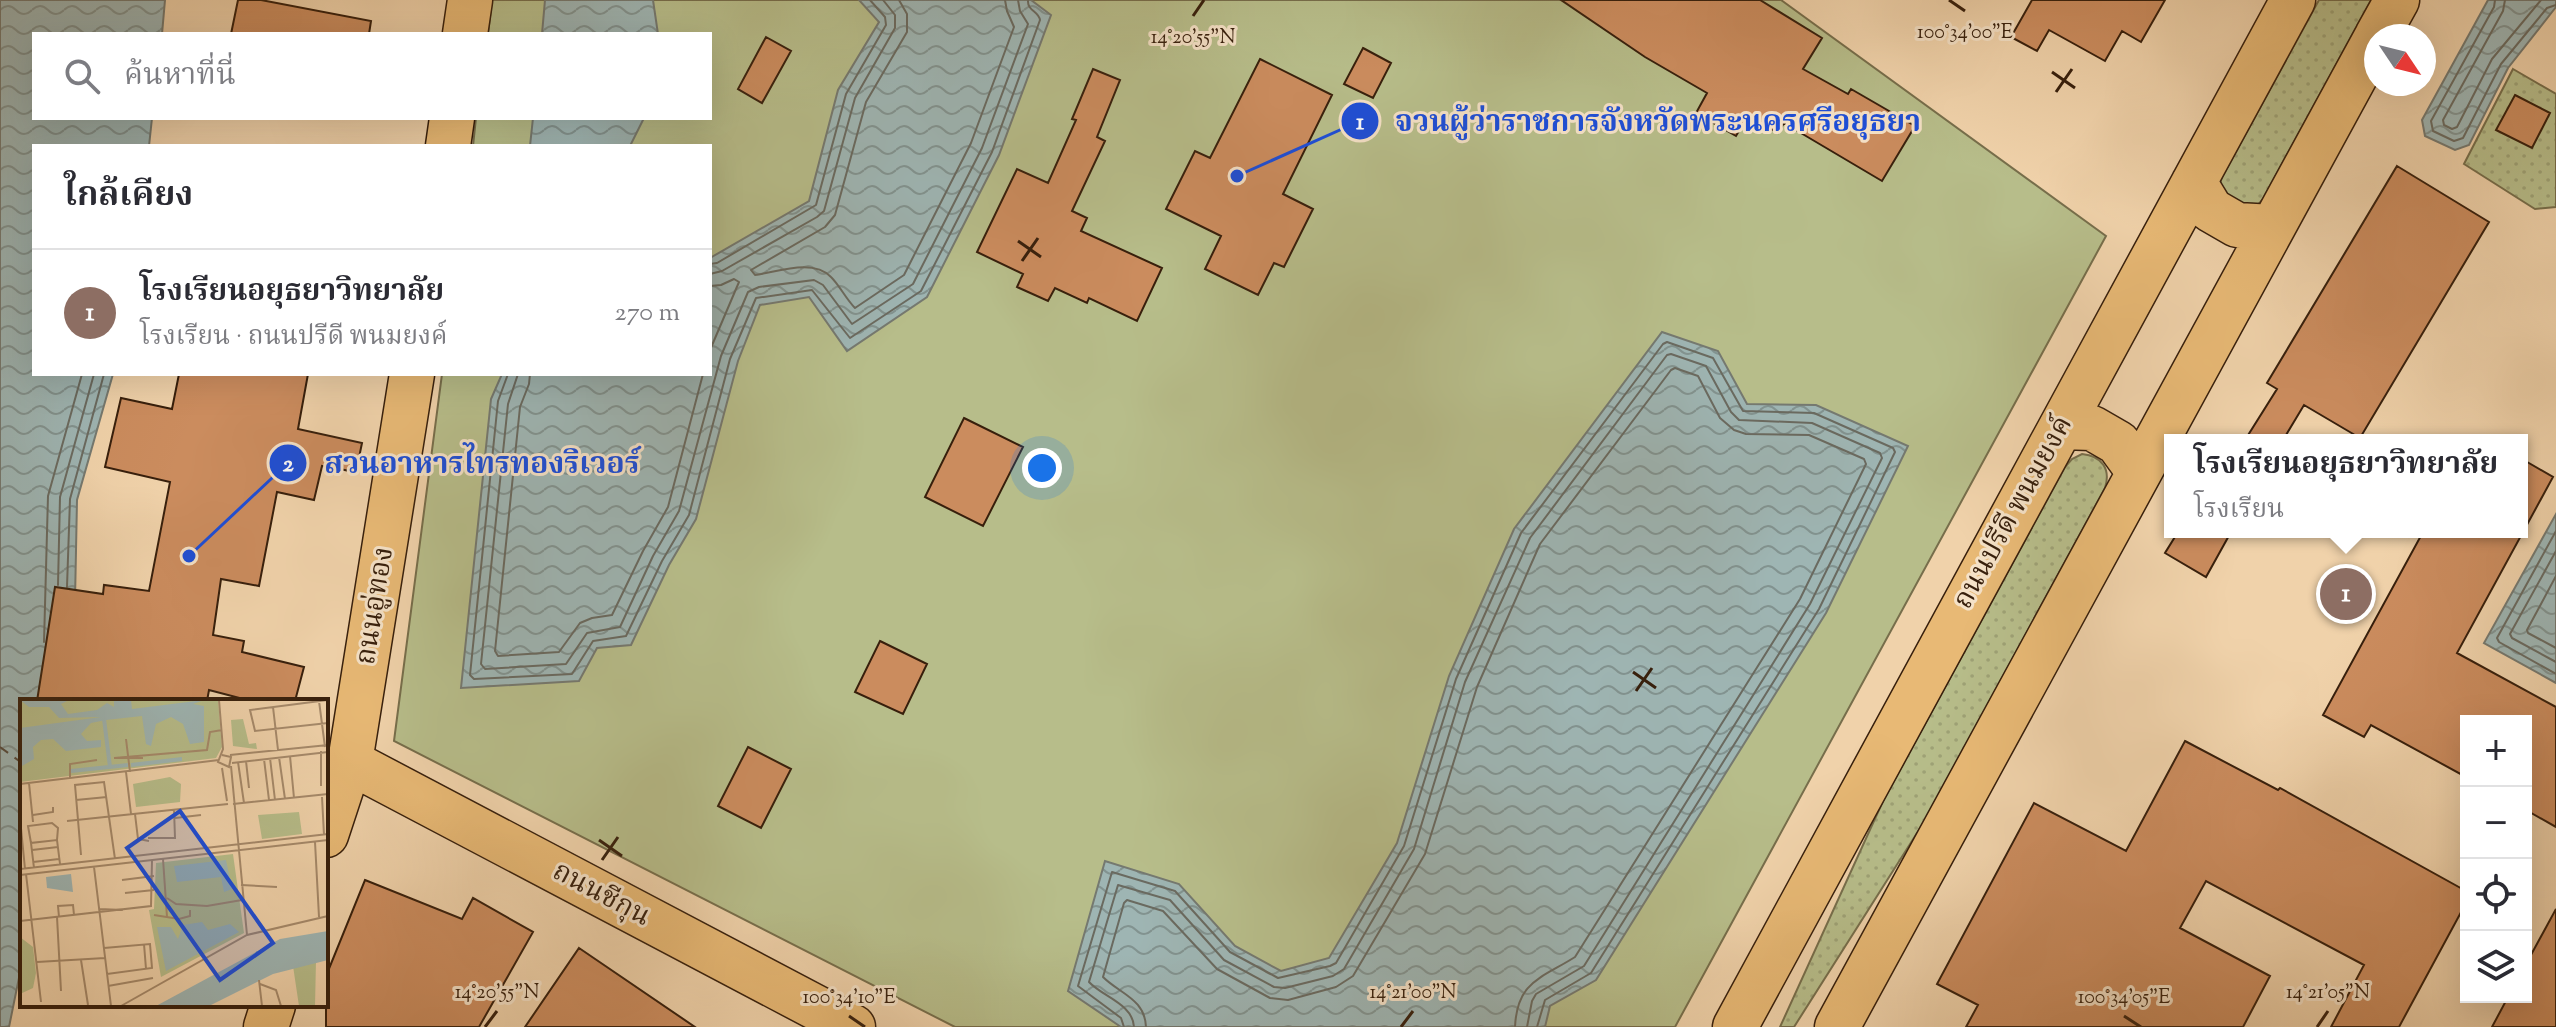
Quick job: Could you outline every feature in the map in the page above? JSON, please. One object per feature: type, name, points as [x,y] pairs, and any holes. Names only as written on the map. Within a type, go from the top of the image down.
[{"type":"main road","points":[[465,32],[470,0]]},
{"type":"main road","name":"ถนนปรีดี พนมยงค์","points":[[1735,1027],[2293,0]]},
{"type":"main road","points":[[2384,24],[2397,0]]},
{"type":"main road","points":[[1837,1027],[2364,61]]},
{"type":"main road","points":[[448,144],[452,120]]},
{"type":"main road","points":[[2194,182],[2211,210],[2237,225],[2273,227]]},
{"type":"main road","name":"ถนนอู่ทอง","points":[[328,829],[350,762],[412,376]]},
{"type":"main road","points":[[2061,427],[2092,428],[2118,443],[2139,472]]},
{"type":"main road","name":"ถนนชีกุน","points":[[350,762],[853,1027]]},
{"type":"main road","points":[[266,1027],[272,1007]]},
{"type":"green space","points":[[492,0],[1781,0],[2106,236],[1675,1027],[955,1027],[394,741],[442,376],[712,376],[712,144],[473,144],[476,120],[712,120],[712,32],[488,32]]},
{"type":"green space","points":[[2319,0],[2371,0],[2263,199],[2246,212],[2219,187],[2222,177]]},
{"type":"green space","points":[[2513,69],[2556,94],[2556,207],[2535,209],[2464,164]]},
{"type":"green space","points":[[2082,454],[2095,457],[2106,469],[2105,488],[1924,822],[1794,1027],[1780,1027],[1884,799],[2065,467]]},
{"type":"water","points":[[0,0],[165,0],[162,32],[32,32],[32,120],[152,120],[149,144],[32,144],[32,376],[112,376],[77,500],[73,699],[20,699],[20,973],[9,1027],[0,1027]]},
{"type":"water","points":[[545,0],[653,0],[658,32],[542,32]]},
{"type":"water","points":[[859,0],[1031,0],[1051,15],[999,155],[927,297],[847,351],[809,297],[760,305],[738,361],[696,519],[669,565],[631,645],[597,648],[579,681],[461,688],[491,399],[501,376],[712,376],[712,257],[809,201],[838,90],[879,22]]},
{"type":"water","points":[[2488,0],[2556,0],[2556,7],[2508,68],[2469,145],[2455,150],[2425,136],[2422,120]]},
{"type":"water","points":[[533,120],[643,120],[631,144],[530,144]]},
{"type":"water","points":[[1662,332],[1718,351],[1747,404],[1816,405],[1908,446],[1826,613],[1596,980],[1550,1006],[1545,1027],[1121,1027],[1068,991],[1105,861],[1179,884],[1235,946],[1281,971],[1329,958],[1397,843],[1449,676],[1514,529]]},
{"type":"water","points":[[2556,514],[2556,683],[2484,643]]},
{"type":"building","points":[[238,0],[261,0],[371,21],[369,32],[231,32]]},
{"type":"building","points":[[1561,0],[1760,0],[1822,38],[1803,69],[1848,94],[1851,89],[1915,126],[1882,181],[1784,123],[1778,133],[1748,116],[1736,136],[1696,113],[1707,93],[1645,57]]},
{"type":"building","points":[[2032,0],[2165,0],[2141,42],[2122,31],[2105,61],[2049,30],[2037,51],[2011,37]]},
{"type":"building","points":[[766,37],[791,51],[762,103],[738,89]]},
{"type":"building","points":[[1363,48],[1391,63],[1373,98],[1344,84]]},
{"type":"building","points":[[1260,59],[1332,95],[1283,194],[1313,209],[1284,267],[1274,263],[1258,295],[1205,269],[1221,236],[1166,209],[1195,151],[1210,158]]},
{"type":"building","points":[[1093,69],[1120,80],[1097,137],[1105,141],[1072,211],[1087,218],[1081,231],[1162,268],[1137,321],[1089,298],[1087,303],[1055,288],[1048,301],[1017,287],[1023,274],[977,252],[1017,169],[1048,183],[1076,120],[1072,119]]},
{"type":"building","points":[[2515,95],[2550,113],[2532,148],[2496,130]]},
{"type":"building","points":[[2397,166],[2489,222],[2362,434],[2353,434],[2304,405],[2287,434],[2249,434],[2277,389],[2267,383]]},
{"type":"building","points":[[179,376],[308,376],[298,429],[362,443],[356,472],[322,466],[314,500],[277,492],[259,586],[221,579],[213,635],[244,641],[242,652],[304,667],[296,699],[243,699],[209,690],[207,699],[37,699],[55,587],[103,594],[104,585],[149,591],[170,482],[105,467],[121,398],[172,409]]},
{"type":"building","points":[[964,418],[1023,447],[983,526],[925,497]]},
{"type":"building","points":[[2528,462],[2553,477],[2528,523]]},
{"type":"building","points":[[2174,538],[2228,538],[2206,577],[2165,553]]},
{"type":"building","points":[[2420,538],[2520,538],[2457,653],[2556,707],[2556,827],[2532,813],[2532,715],[2460,715],[2460,774],[2371,725],[2364,737],[2323,715]]},
{"type":"building","points":[[880,641],[927,664],[903,714],[855,692]]},
{"type":"building","points":[[2185,741],[2278,790],[2280,788],[2460,888],[2460,914],[2399,1027],[2331,1027],[2364,965],[2206,881],[2180,928],[2270,976],[2243,1027],[1966,1027],[1978,1005],[1937,984],[2034,803],[2126,851]]},
{"type":"building","points":[[748,747],[791,769],[761,828],[718,806]]},
{"type":"building","points":[[365,880],[462,919],[473,898],[533,932],[479,1027],[326,1027],[328,971]]},
{"type":"building","points":[[2556,909],[2556,1027],[2492,1027],[2505,1003],[2532,1003],[2532,953]]},
{"type":"building","points":[[579,948],[695,1027],[525,1027]]},
{"type":"ferry route","points":[[0,747],[20,762]]},
{"type":"place","name":"จวนผู้ว่าราชการจังหวัดพระนครศรีอยุธยา","points":[[1237,176]]},
{"type":"place","name":"สวนอาหารไทรทองริเวอร์","points":[[189,556]]},
{"type":"place","name":"โรงเรียนอยุธยาวิทยาลัย","points":[[2346,594]]}]
